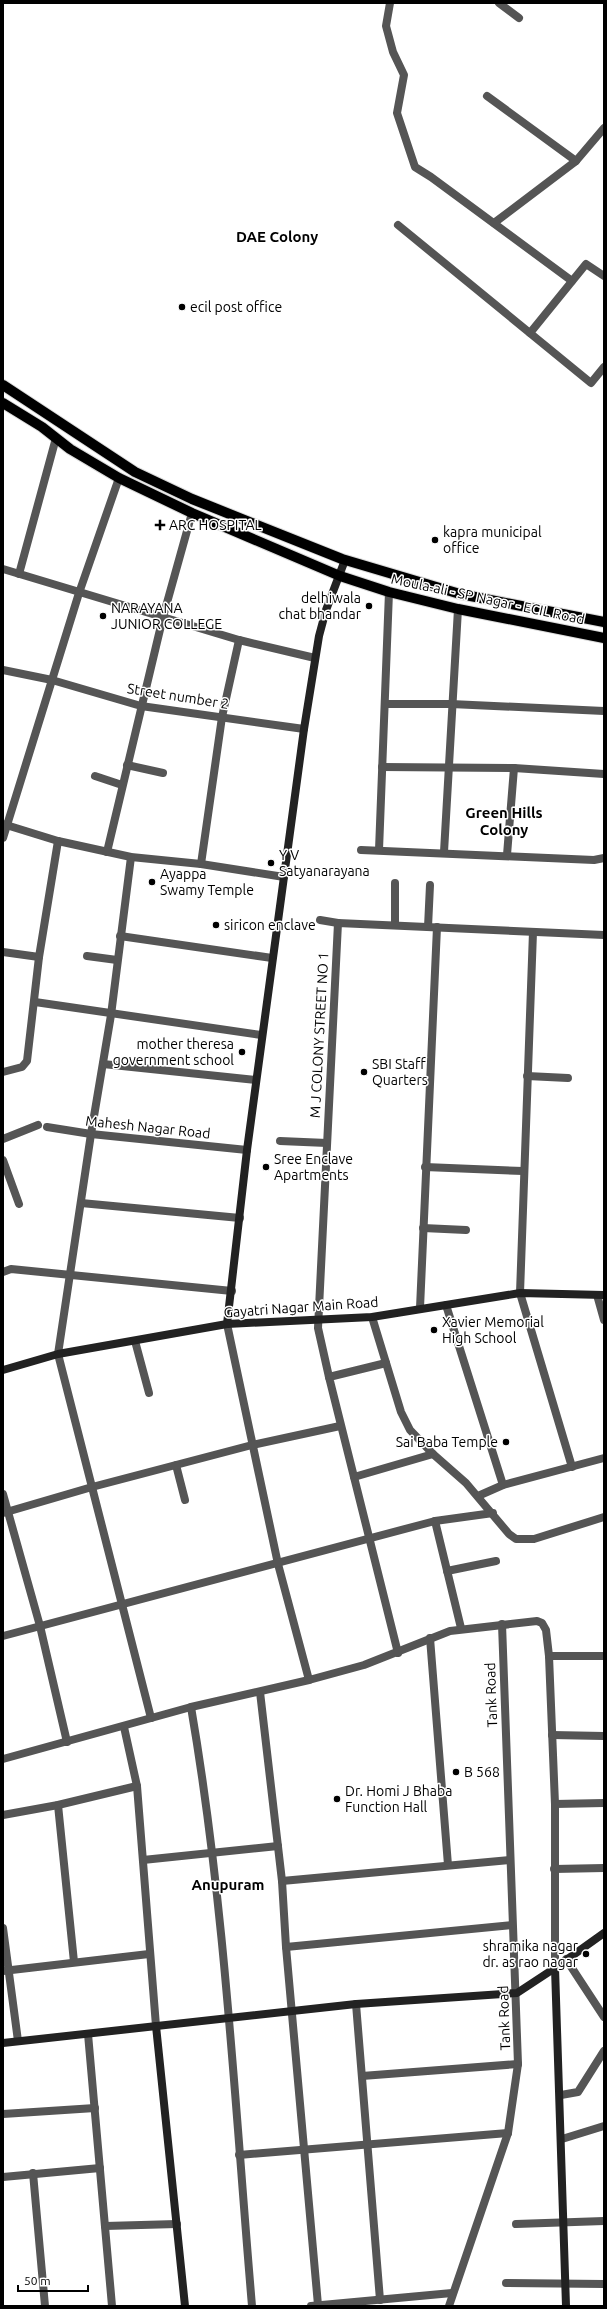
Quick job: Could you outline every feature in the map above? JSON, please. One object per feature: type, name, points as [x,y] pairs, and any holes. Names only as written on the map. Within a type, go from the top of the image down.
[{"type":"main road","name":"Moula-ali - SP Nagar - ECIL Road","points":[[3,385],[135,472],[192,499],[345,560],[460,594],[604,622]]},
{"type":"main road","name":"Moula-ali - SP Nagar - ECIL Road","points":[[4,406],[56,438],[70,449],[119,478],[192,513],[340,576],[389,592],[458,609],[604,638]]},
{"type":"street","points":[[390,3],[386,26],[394,52],[404,75],[396,113],[415,167],[572,281]]},
{"type":"street","points":[[499,3],[519,18]]},
{"type":"street","points":[[487,96],[576,161]]},
{"type":"street","points":[[494,223],[576,161],[604,128]]},
{"type":"street","points":[[398,226],[591,383],[604,367]]},
{"type":"street","points":[[530,333],[586,264],[604,276]]},
{"type":"street","points":[[19,574],[56,438]]},
{"type":"street","points":[[3,838],[5,824],[79,593],[119,478]]},
{"type":"street","points":[[107,852],[163,617],[192,513]]},
{"type":"street","points":[[309,1680],[278,1564],[228,1324],[261,1035],[304,729],[315,658],[326,610],[345,560]]},
{"type":"street","points":[[3,569],[239,640],[315,658]]},
{"type":"street","points":[[379,850],[389,592]]},
{"type":"street","points":[[444,852],[451,704],[458,609]]},
{"type":"street","points":[[201,864],[222,717],[239,640]]},
{"type":"street","name":"Street number 2","points":[[3,670],[52,680],[141,706],[304,729]]},
{"type":"street","points":[[385,704],[451,704],[604,711]]},
{"type":"street","points":[[127,765],[163,773]]},
{"type":"street","points":[[382,767],[514,768],[604,774]]},
{"type":"street","points":[[507,855],[514,768]]},
{"type":"street","points":[[96,776],[122,785]]},
{"type":"street","points":[[5,824],[58,841],[131,857],[201,864],[284,878]]},
{"type":"street","points":[[3,1072],[22,1067],[27,1061],[36,1002],[40,957],[58,841]]},
{"type":"street","points":[[361,850],[444,852],[594,860],[604,858]]},
{"type":"street","points":[[131,857],[111,1014],[91,1134],[58,1354],[151,1718]]},
{"type":"street","points":[[395,883],[395,925]]},
{"type":"street","points":[[428,927],[430,885]]},
{"type":"street","points":[[320,920],[338,923],[604,935]]},
{"type":"street","name":"M J COLONY STREET NO 1","points":[[338,923],[318,1319],[319,1336],[340,1426],[398,1653]]},
{"type":"street","points":[[420,1308],[425,1167],[437,927]]},
{"type":"street","points":[[533,932],[523,1171],[520,1293],[572,1467]]},
{"type":"street","points":[[120,936],[272,958]]},
{"type":"street","points":[[3,952],[40,957]]},
{"type":"street","points":[[87,956],[117,960]]},
{"type":"street","points":[[36,1002],[261,1035]]},
{"type":"street","points":[[103,1064],[256,1080]]},
{"type":"street","points":[[527,1076],[568,1078]]},
{"type":"street","points":[[3,1139],[38,1125]]},
{"type":"street","name":"Mahesh Nagar Road","points":[[47,1127],[91,1134],[247,1150]]},
{"type":"street","points":[[280,1141],[327,1143]]},
{"type":"street","points":[[3,1160],[19,1204]]},
{"type":"street","points":[[425,1167],[523,1171]]},
{"type":"street","points":[[81,1203],[240,1218]]},
{"type":"street","points":[[423,1228],[466,1230]]},
{"type":"street","points":[[3,1272],[11,1269],[70,1273],[232,1291]]},
{"type":"street","name":"Gayatri Nagar Main Road","points":[[3,1370],[58,1354],[228,1324],[372,1317],[420,1308],[520,1293],[600,1295]]},
{"type":"street","points":[[600,1295],[604,1320]]},
{"type":"street","points":[[446,1305],[503,1485]]},
{"type":"street","points":[[372,1317],[405,1421],[410,1430],[433,1454],[478,1496],[509,1534],[516,1539],[526,1540],[604,1517]]},
{"type":"street","points":[[135,1341],[148,1393]]},
{"type":"street","points":[[329,1377],[386,1363]]},
{"type":"street","points":[[5,1513],[92,1487],[252,1445],[340,1426]]},
{"type":"street","points":[[354,1477],[433,1454]]},
{"type":"street","points":[[478,1496],[503,1485],[604,1458]]},
{"type":"street","points":[[176,1465],[185,1500]]},
{"type":"street","points":[[3,1494],[5,1513],[40,1626],[67,1742]]},
{"type":"street","points":[[3,1636],[435,1521],[493,1513]]},
{"type":"street","points":[[435,1521],[461,1628]]},
{"type":"street","points":[[447,1571],[496,1561]]},
{"type":"street","points":[[3,1759],[124,1727],[151,1718],[309,1680],[398,1653],[430,1638],[461,1628],[532,1620],[542,1624],[546,1630],[549,1656],[555,1804],[554,1869],[556,1968],[561,2095],[566,2306]]},
{"type":"street","name":"Tank Road","points":[[449,2306],[452,2293],[508,2134],[518,2064],[517,1993],[512,1925],[502,1624]]},
{"type":"street","points":[[430,1638],[448,1865]]},
{"type":"street","points":[[549,1656],[604,1656]]},
{"type":"street","points":[[260,1692],[282,1881],[286,1947],[304,2151],[314,2306],[452,2293]]},
{"type":"street","points":[[191,1708],[201,1765],[212,1852],[228,2018],[252,2306]]},
{"type":"street","points":[[124,1727],[137,1786],[149,1954],[185,2306]]},
{"type":"street","points":[[552,1736],[604,1736]]},
{"type":"street","points":[[3,1816],[58,1805],[137,1786]]},
{"type":"street","points":[[555,1804],[604,1803]]},
{"type":"street","points":[[58,1805],[74,1962]]},
{"type":"street","points":[[143,1860],[278,1846]]},
{"type":"street","points":[[282,1881],[510,1860]]},
{"type":"street","points":[[554,1869],[604,1868]]},
{"type":"street","points":[[286,1947],[512,1925]]},
{"type":"street","points":[[3,1928],[6,1970],[18,2042]]},
{"type":"street","points":[[3,2043],[356,2004],[517,1993],[556,1968],[566,1959],[604,1933]]},
{"type":"street","points":[[6,1970],[149,1954]]},
{"type":"street","points":[[566,1959],[604,2017]]},
{"type":"street","points":[[356,2004],[369,2145],[380,2300]]},
{"type":"street","points":[[88,2034],[112,2306]]},
{"type":"street","points":[[561,2095],[578,2092],[604,2051]]},
{"type":"street","points":[[362,2076],[518,2064]]},
{"type":"street","points":[[3,2114],[95,2108]]},
{"type":"street","points":[[562,2139],[604,2126]]},
{"type":"street","points":[[239,2155],[508,2134]]},
{"type":"street","points":[[3,2177],[100,2168]]},
{"type":"street","points":[[33,2174],[45,2306]]},
{"type":"street","points":[[516,2224],[604,2221]]},
{"type":"street","points":[[105,2226],[177,2224]]},
{"type":"street","points":[[506,2283],[604,2284]]},
{"type":"place","name":"ecil post office","points":[[182,307]]},
{"type":"place","name":"ARC HOSPITAL","points":[[160,525]]},
{"type":"place","name":"kapra municipal office","points":[[435,540]]},
{"type":"place","name":"delhiwala chat bhandar","points":[[369,606]]},
{"type":"place","name":"NARAYANA JUNIOR COLLEGE","points":[[103,616]]},
{"type":"place","name":"Y V Satyanarayana","points":[[271,863]]},
{"type":"place","name":"Ayappa Swamy Temple","points":[[152,882]]},
{"type":"place","name":"siricon enclave","points":[[216,925]]},
{"type":"place","name":"mother theresa government school","points":[[242,1052]]},
{"type":"place","name":"SBI Staff Quarters","points":[[364,1072]]},
{"type":"place","name":"Sree Enclave Apartments","points":[[266,1167]]},
{"type":"place","name":"Xavier Memorial High School","points":[[434,1330]]},
{"type":"place","name":"Sai Baba Temple","points":[[506,1442]]},
{"type":"place","name":"B 568","points":[[456,1772]]},
{"type":"place","name":"Dr. Homi J Bhaba Function Hall","points":[[337,1799]]},
{"type":"place","name":"shramika nagar dr. as rao nagar","points":[[586,1954]]},
{"type":"district","name":"DAE Colony","points":[[277,236]]},
{"type":"district","name":"Green Hills Colony","points":[[504,820]]},
{"type":"district","name":"Anupuram","points":[[228,1884]]}]
